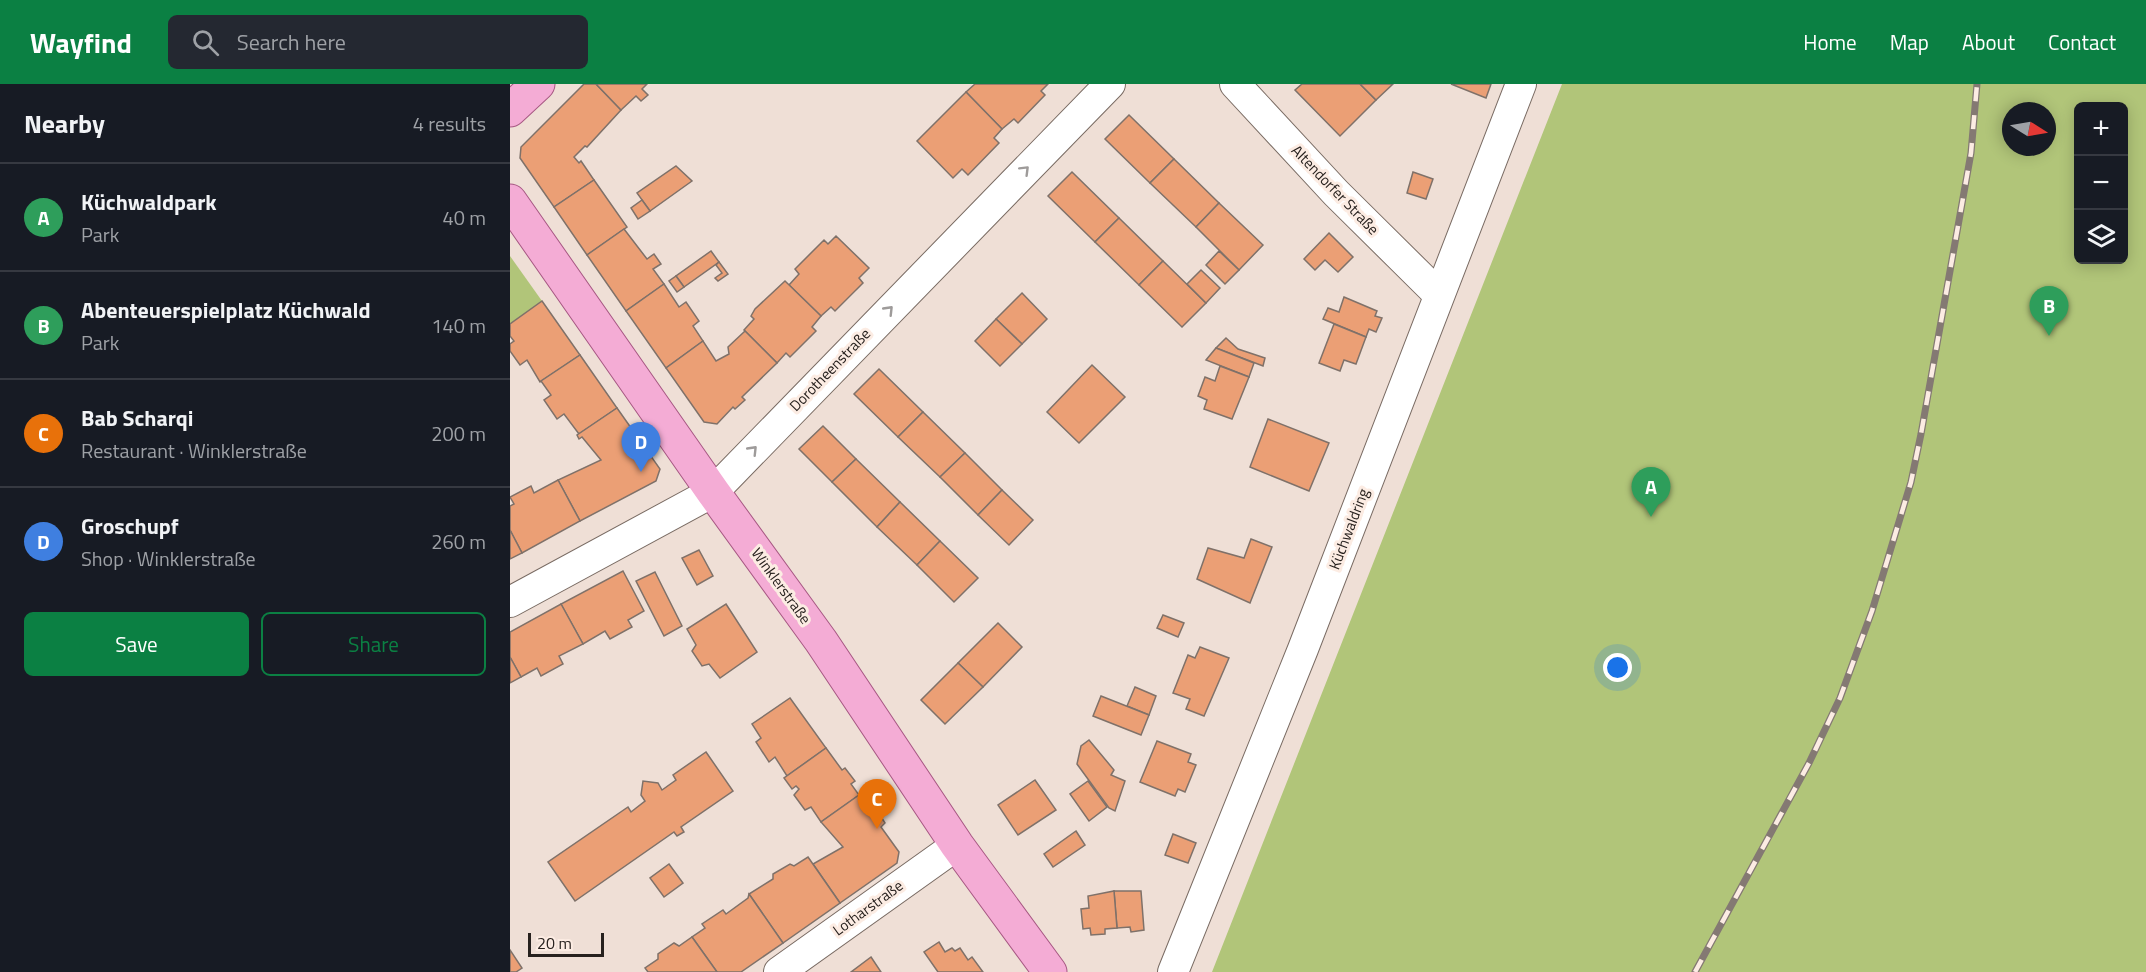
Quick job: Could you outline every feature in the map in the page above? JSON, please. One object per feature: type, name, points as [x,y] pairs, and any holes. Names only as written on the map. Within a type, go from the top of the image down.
[{"type":"main road","points":[[510,110],[538,84]]},
{"type":"main road","name":"Winklerstraße","points":[[510,201],[713,492],[821,641],[957,845],[1050,972]]},
{"type":"street","name":"Dorotheenstraße","points":[[510,602],[713,492],[1110,84]]},
{"type":"street","name":"Altendorfer Straße","points":[[1235,84],[1336,192],[1438,294]]},
{"type":"street","name":"Küchwaldring","points":[[1173,972],[1303,650],[1438,294],[1521,84]]},
{"type":"street","name":"Lotharstraße","points":[[779,972],[957,845]]},
{"type":"green space","points":[[1562,84],[2146,84],[2146,972],[1212,972]]},
{"type":"green space","points":[[510,256],[542,301],[510,324]]},
{"type":"building","points":[[584,84],[596,84],[621,110],[587,147],[585,146],[574,157],[579,163],[581,161],[594,180],[554,207],[520,158],[521,147]]},
{"type":"building","points":[[596,84],[647,84],[642,89],[648,95],[641,101],[636,96],[621,110]]},
{"type":"building","points":[[975,84],[1048,84],[1041,91],[1045,95],[1018,123],[1014,119],[1002,129],[966,92]]},
{"type":"building","points":[[1302,84],[1360,84],[1376,100],[1340,136],[1295,90]]},
{"type":"building","points":[[1360,84],[1393,84],[1376,100]]},
{"type":"building","points":[[1451,84],[1491,84],[1486,98]]},
{"type":"building","points":[[966,92],[1002,129],[994,138],[999,143],[968,175],[962,169],[953,178],[917,141]]},
{"type":"building","points":[[1129,115],[1174,159],[1150,183],[1105,139]]},
{"type":"building","points":[[1174,159],[1219,203],[1196,227],[1150,183]]},
{"type":"building","points":[[676,166],[692,181],[650,211],[637,193]]},
{"type":"building","points":[[1072,172],[1119,218],[1095,242],[1048,196]]},
{"type":"building","points":[[1413,172],[1433,179],[1426,199],[1407,193]]},
{"type":"building","points":[[594,180],[627,227],[587,255],[554,207]]},
{"type":"building","points":[[642,200],[650,211],[638,219],[631,208]]},
{"type":"building","points":[[1219,203],[1263,245],[1239,270],[1196,227]]},
{"type":"building","points":[[1119,218],[1163,261],[1139,285],[1095,242]]},
{"type":"building","points":[[624,229],[647,259],[654,254],[661,264],[653,269],[664,284],[626,311],[587,255]]},
{"type":"building","points":[[1329,233],[1353,257],[1338,272],[1325,260],[1315,270],[1304,259]]},
{"type":"building","points":[[836,236],[869,268],[859,278],[863,283],[835,311],[831,307],[821,316],[789,285],[799,274],[795,269],[824,240],[828,244]]},
{"type":"building","points":[[711,251],[719,262],[684,287],[676,276]]},
{"type":"building","points":[[1219,251],[1239,270],[1225,284],[1206,265]]},
{"type":"building","points":[[1163,261],[1206,303],[1182,327],[1139,285]]},
{"type":"building","points":[[719,262],[728,274],[718,281],[715,278],[722,273],[716,265]]},
{"type":"building","points":[[1201,270],[1220,288],[1206,303],[1187,284]]},
{"type":"building","points":[[676,276],[684,287],[677,292],[669,281]]},
{"type":"building","points":[[785,281],[821,316],[812,327],[816,331],[790,357],[786,353],[777,363],[744,330],[754,319],[751,316],[755,309]]},
{"type":"building","points":[[664,284],[679,307],[686,302],[699,321],[693,326],[703,341],[666,368],[626,311]]},
{"type":"building","points":[[1022,293],[1047,319],[1022,344],[996,319]]},
{"type":"building","points":[[1344,297],[1377,311],[1375,316],[1382,318],[1376,332],[1369,329],[1366,337],[1323,319],[1328,308],[1339,312]]},
{"type":"building","points":[[542,301],[580,355],[540,382],[527,360],[520,365],[510,351],[510,344],[514,341],[510,336],[510,324]]},
{"type":"building","points":[[996,319],[1022,344],[1000,366],[975,341]]},
{"type":"building","points":[[1334,324],[1366,337],[1356,364],[1344,360],[1340,371],[1319,363]]},
{"type":"building","points":[[745,331],[777,363],[742,397],[745,400],[735,409],[733,407],[717,424],[704,422],[666,368],[703,341],[716,361],[729,354],[728,347]]},
{"type":"building","points":[[1226,338],[1238,349],[1265,358],[1263,366],[1216,348]]},
{"type":"building","points":[[1216,348],[1254,363],[1249,377],[1206,360]]},
{"type":"building","points":[[580,355],[617,408],[579,434],[564,414],[557,419],[544,400],[551,395],[541,381]]},
{"type":"building","points":[[1092,365],[1125,397],[1079,443],[1047,412]]},
{"type":"building","points":[[1220,366],[1249,377],[1232,419],[1204,409],[1207,400],[1198,396],[1205,377],[1215,381]]},
{"type":"building","points":[[879,369],[923,412],[898,437],[854,394]]},
{"type":"building","points":[[617,408],[660,469],[656,481],[580,521],[558,480],[601,460],[582,437],[579,439],[577,435]]},
{"type":"building","points":[[923,412],[965,453],[940,477],[898,437]]},
{"type":"building","points":[[1268,419],[1329,443],[1309,491],[1250,467]]},
{"type":"building","points":[[823,426],[856,459],[832,482],[799,449]]},
{"type":"building","points":[[965,453],[1002,490],[978,515],[940,477]]},
{"type":"building","points":[[856,459],[900,502],[877,527],[832,482]]},
{"type":"building","points":[[558,480],[580,521],[522,553],[510,530],[510,506],[514,504],[510,497],[531,486],[534,493]]},
{"type":"building","points":[[1002,490],[1033,520],[1009,545],[978,515]]},
{"type":"building","points":[[900,502],[940,541],[917,565],[877,527]]},
{"type":"building","points":[[510,530],[522,553],[510,559]]},
{"type":"building","points":[[1251,539],[1272,547],[1250,603],[1197,579],[1208,548],[1244,558]]},
{"type":"building","points":[[940,541],[978,578],[954,602],[917,565]]},
{"type":"building","points":[[699,550],[713,576],[697,585],[682,558]]},
{"type":"building","points":[[623,571],[644,611],[628,620],[632,627],[610,639],[605,631],[583,644],[561,604]]},
{"type":"building","points":[[655,572],[682,626],[664,636],[636,581]]},
{"type":"building","points":[[561,604],[583,644],[559,656],[563,664],[541,676],[537,668],[521,677],[510,657],[510,632]]},
{"type":"building","points":[[726,604],[757,652],[720,678],[709,664],[702,666],[692,651],[696,645],[687,629]]},
{"type":"building","points":[[1163,615],[1184,623],[1178,637],[1157,628]]},
{"type":"building","points":[[998,623],[1022,647],[983,687],[958,663]]},
{"type":"building","points":[[1200,647],[1229,658],[1204,716],[1186,709],[1190,699],[1173,693],[1188,655],[1195,658]]},
{"type":"building","points":[[510,657],[521,677],[510,683]]},
{"type":"building","points":[[958,663],[983,687],[945,724],[921,700]]},
{"type":"building","points":[[1135,687],[1156,696],[1149,715],[1127,706]]},
{"type":"building","points":[[1101,696],[1149,715],[1141,735],[1093,716]]},
{"type":"building","points":[[790,698],[826,748],[787,776],[775,757],[769,762],[756,742],[761,738],[752,724]]},
{"type":"building","points":[[1089,740],[1114,770],[1111,775],[1125,781],[1115,811],[1109,808],[1077,764],[1081,746]]},
{"type":"building","points":[[1157,741],[1191,754],[1188,762],[1196,765],[1185,792],[1178,789],[1175,796],[1140,782]]},
{"type":"building","points":[[826,748],[842,770],[845,768],[855,781],[851,784],[859,795],[821,822],[811,807],[805,810],[794,795],[799,789],[796,786],[792,789],[784,778]]},
{"type":"building","points":[[706,752],[733,791],[681,827],[684,832],[677,836],[674,832],[575,901],[548,862],[628,807],[631,812],[645,801],[641,795],[643,781],[658,783],[662,790],[676,780],[673,775]]},
{"type":"building","points":[[1035,780],[1056,810],[1018,835],[998,805]]},
{"type":"building","points":[[1088,781],[1107,807],[1089,821],[1070,794]]},
{"type":"building","points":[[859,795],[871,812],[876,809],[885,823],[881,827],[899,852],[897,863],[840,903],[813,864],[843,847],[821,822]]},
{"type":"building","points":[[1076,831],[1085,845],[1053,867],[1044,854]]},
{"type":"building","points":[[1173,834],[1196,843],[1188,863],[1165,855]]},
{"type":"building","points":[[808,857],[840,903],[783,943],[749,894],[773,879],[773,874],[790,864],[794,866]]},
{"type":"building","points":[[669,864],[683,883],[664,897],[650,878]]},
{"type":"building","points":[[1114,891],[1141,891],[1144,930],[1131,932],[1130,927],[1117,928]]},
{"type":"building","points":[[1114,891],[1117,928],[1105,929],[1105,934],[1091,935],[1090,928],[1083,929],[1081,909],[1089,908],[1088,896]]},
{"type":"building","points":[[749,894],[783,943],[741,972],[717,972],[692,937],[705,928],[702,924],[723,910],[726,914],[748,898]]},
{"type":"building","points":[[692,937],[717,972],[648,972],[645,968],[658,959],[658,954],[674,943],[679,946]]},
{"type":"building","points":[[939,942],[945,952],[952,948],[955,951],[960,948],[968,960],[972,957],[983,972],[938,972],[924,952]]},
{"type":"building","points":[[510,950],[522,968],[516,972],[510,972]]},
{"type":"building","points":[[871,957],[881,972],[851,972]]},
{"type":"railway","points":[[1695,972],[1809,763],[1840,698],[1872,611],[1911,482],[1921,434],[1971,153],[1977,84]]},
{"type":"place","name":"Abenteuerspielplatz Küchwald","points":[[2049,336]]},
{"type":"place","name":"Groschupf","points":[[641,472]]},
{"type":"place","name":"Küchwaldpark","points":[[1651,517]]},
{"type":"place","name":"Bab Scharqi","points":[[877,829]]}]
